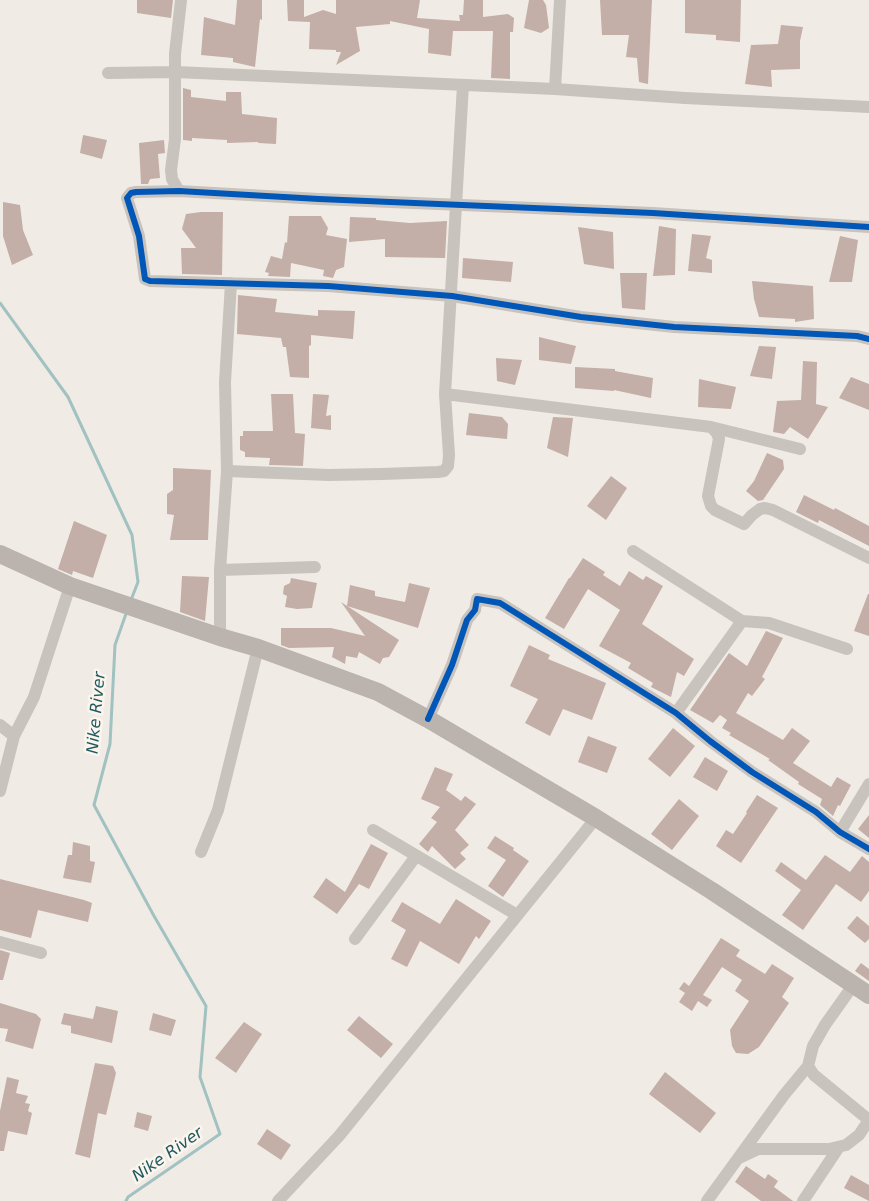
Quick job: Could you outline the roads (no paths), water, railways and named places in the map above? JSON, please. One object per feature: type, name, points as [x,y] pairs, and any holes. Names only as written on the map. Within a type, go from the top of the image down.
[{"type":"main road","points":[[0,554],[70,586],[220,638],[258,648],[378,692],[428,719],[596,818],[720,896],[869,994]]},
{"type":"street","points":[[179,191],[172,179],[171,170],[175,139],[175,54],[181,0]]},
{"type":"street","points":[[555,89],[560,0]]},
{"type":"street","points":[[108,72],[176,72],[555,89],[685,98],[869,107]]},
{"type":"street","points":[[227,471],[329,475],[438,472],[444,471],[448,466],[447,404],[445,394],[463,85]]},
{"type":"street","points":[[869,227],[653,213],[319,199],[179,191],[131,192],[127,198],[139,236],[145,279],[150,281],[328,286],[452,296],[581,317],[674,327],[857,336],[869,339]]},
{"type":"street","points":[[220,638],[220,570],[227,471],[225,382],[231,284]]},
{"type":"street","points":[[445,394],[712,427],[800,449]]},
{"type":"street","points":[[712,427],[719,438],[708,496],[710,506],[744,524],[752,514],[760,509],[774,510],[869,558]]},
{"type":"street","points":[[633,551],[742,620],[769,623],[847,649]]},
{"type":"street","points":[[220,570],[315,567]]},
{"type":"street","points":[[0,791],[14,736],[34,697],[70,586]]},
{"type":"street","points":[[428,719],[452,665],[467,620],[475,610],[477,599],[500,603],[513,609],[676,713],[752,772],[816,812],[840,832],[869,848]]},
{"type":"street","points":[[676,713],[742,620]]},
{"type":"street","points":[[201,852],[218,810],[258,648]]},
{"type":"street","points":[[0,725],[14,736]]},
{"type":"street","points":[[840,832],[869,784]]},
{"type":"street","points":[[278,1201],[339,1136],[596,818]]},
{"type":"street","points":[[373,830],[516,915]]},
{"type":"street","points":[[355,939],[416,856]]},
{"type":"street","points":[[0,942],[41,953]]},
{"type":"street","points":[[707,1201],[784,1095],[808,1066],[813,1046],[825,1024],[854,984]]},
{"type":"street","points":[[739,1158],[758,1149],[829,1149],[846,1145],[855,1139],[869,1120],[814,1075],[808,1066]]},
{"type":"street","points":[[803,1201],[839,1147]]},
{"type":"waterway","name":"Nike River","points":[[0,303],[68,397],[132,535],[138,582],[131,600]]},
{"type":"waterway","name":"Nike River","points":[[126,1201],[128,1197],[220,1134],[200,1077],[206,1006],[154,916],[94,805],[110,744],[115,645],[127,611]]}]
